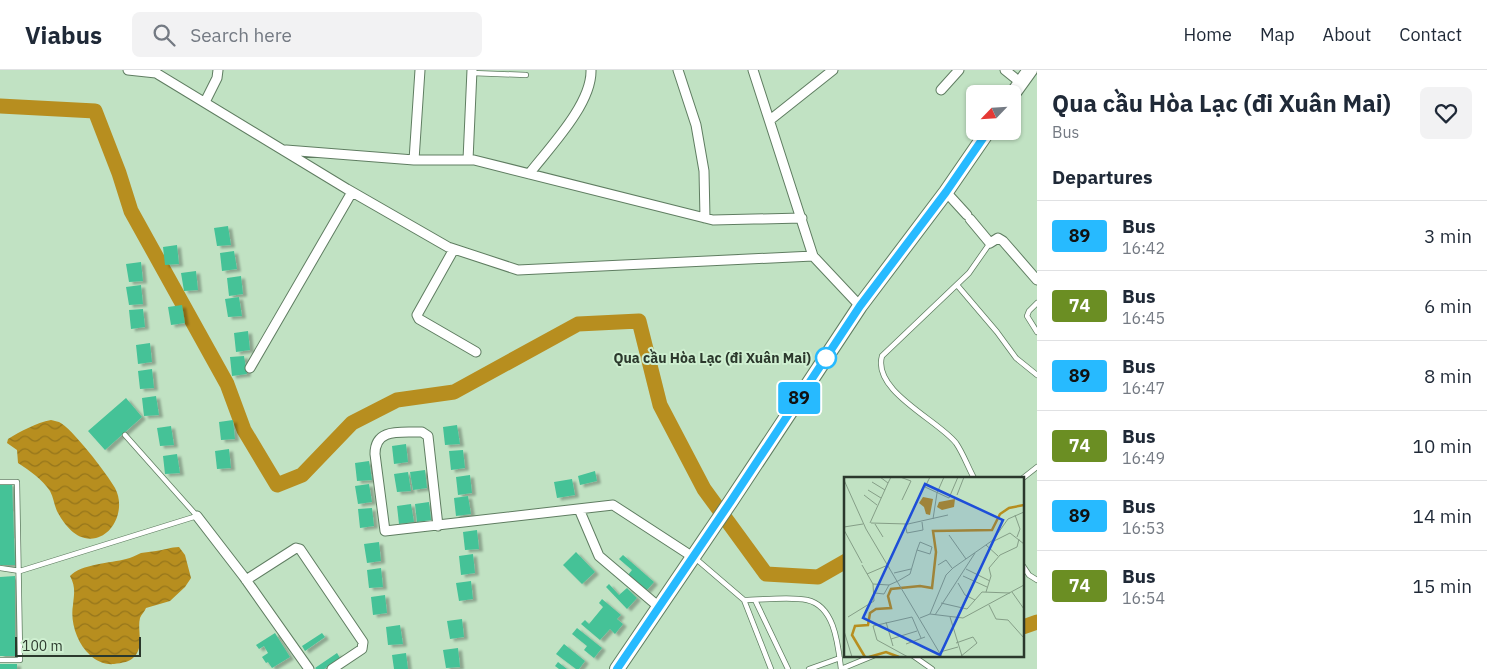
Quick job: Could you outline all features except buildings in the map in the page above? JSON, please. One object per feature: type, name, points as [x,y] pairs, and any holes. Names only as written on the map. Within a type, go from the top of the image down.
[{"type":"highway","points":[[1021,83],[1030,70]]},
{"type":"highway","points":[[622,667],[659,607],[860,306],[946,192],[982,140]]},
{"type":"street","points":[[128,70],[156,72],[352,192],[454,249],[518,270],[813,256]]},
{"type":"street","points":[[205,102],[217,78],[218,70]]},
{"type":"street","points":[[414,160],[420,70]]},
{"type":"street","points":[[529,174],[570,121],[584,99],[591,78],[591,70]]},
{"type":"street","points":[[678,70],[696,125],[704,171],[705,218]]},
{"type":"street","points":[[753,70],[813,256],[860,306]]},
{"type":"street","points":[[770,120],[833,70]]},
{"type":"street","points":[[941,90],[959,70]]},
{"type":"street","points":[[1005,70],[1021,83]]},
{"type":"street","points":[[468,160],[472,72]]},
{"type":"street","points":[[283,150],[414,160],[468,160],[713,220],[802,218]]},
{"type":"street","points":[[250,368],[352,192]]},
{"type":"street","points":[[946,192],[990,243],[998,238],[1003,241],[1037,280]]},
{"type":"street","points":[[454,249],[417,315],[419,320],[476,352]]},
{"type":"street","points":[[438,526],[428,436],[422,432],[386,434],[379,438],[375,444],[375,454],[385,531],[438,526],[613,505],[693,556]]},
{"type":"street","points":[[579,509],[599,556],[659,607]]},
{"type":"street","points":[[197,516],[246,580],[309,669]]},
{"type":"street","points":[[246,580],[296,548],[300,549],[362,642],[362,649],[332,669]]},
{"type":"lane","points":[[472,72],[526,75]]},
{"type":"lane","points":[[973,477],[956,443],[925,416],[901,399],[892,388],[881,364],[882,356],[969,273],[990,243]]},
{"type":"lane","points":[[957,285],[997,332],[1016,358],[1036,374]]},
{"type":"lane","points":[[1037,302],[1027,316],[1037,332]]},
{"type":"lane","points":[[0,568],[20,571],[197,516],[125,434]]},
{"type":"lane","points":[[1024,477],[1037,467]]},
{"type":"lane","points":[[0,482],[17,482],[20,571],[20,660],[0,660]]},
{"type":"lane","points":[[693,556],[744,600],[771,669]]},
{"type":"lane","points":[[1024,568],[1029,575],[1037,580]]},
{"type":"lane","points":[[744,600],[807,600],[822,608],[830,620],[837,640],[841,669],[872,656]]},
{"type":"lane","points":[[755,600],[788,669]]},
{"type":"lane","points":[[913,656],[932,669]]},
{"type":"lane","points":[[809,669],[840,658]]},
{"type":"water","points":[[51,420],[59,422],[72,433],[97,463],[118,495],[119,510],[117,518],[109,531],[96,538],[90,539],[78,536],[69,528],[58,513],[50,491],[40,479],[18,463],[17,450],[7,443],[8,439],[23,430]]},
{"type":"water","points":[[179,547],[185,555],[191,578],[185,587],[170,601],[146,608],[140,618],[140,642],[135,656],[126,662],[111,664],[101,662],[92,657],[81,645],[74,625],[72,612],[74,590],[70,576],[89,566],[128,559],[141,553]]},
{"type":"waterway","points":[[0,106],[95,111],[119,173],[131,211],[227,384],[244,430],[277,485],[302,475],[352,423],[397,400],[454,392],[578,324],[639,321],[660,405],[704,489],[766,574],[818,577],[844,562]]},
{"type":"waterway","points":[[1024,627],[1037,622]]},
{"type":"bus line","name":"89","points":[[617,669],[860,306],[946,192],[982,140]]},
{"type":"place","name":"Qua cầu Hòa Lạc (đi Xuân Mai)","points":[[826,358]]}]
